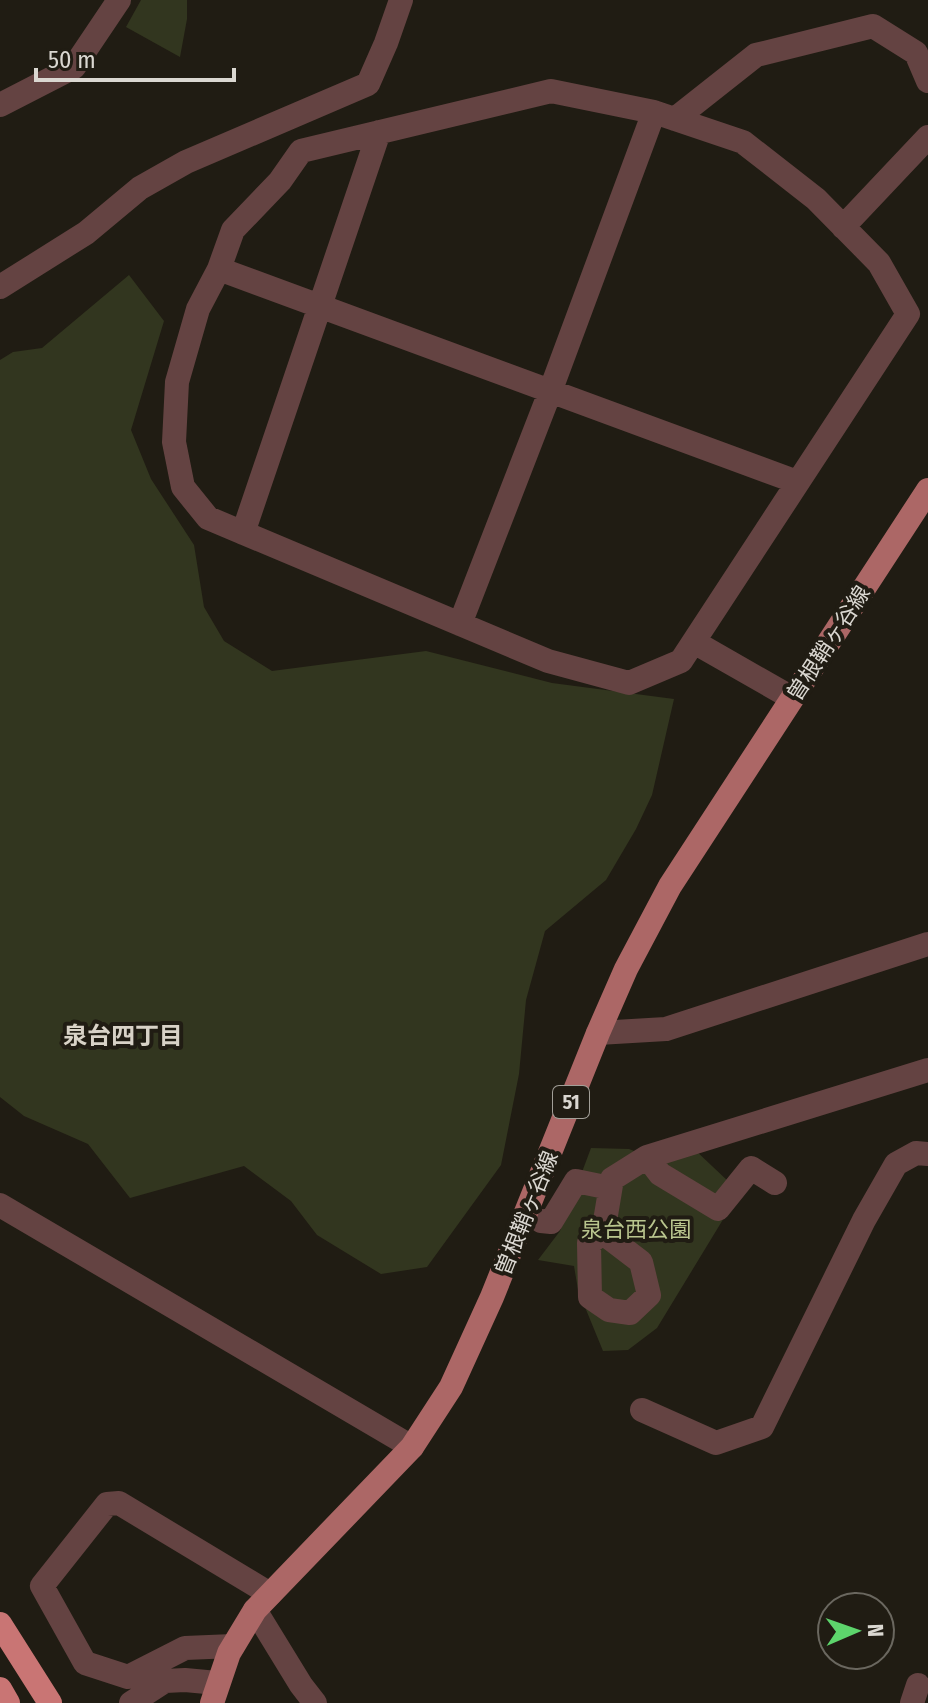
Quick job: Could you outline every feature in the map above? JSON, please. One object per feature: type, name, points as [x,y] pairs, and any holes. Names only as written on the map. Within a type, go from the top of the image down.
[{"type":"highway","points":[[0,1624],[50,1703]]},
{"type":"highway","points":[[0,1689],[8,1703]]},
{"type":"main road","name":"曽根鞘ヶ谷線","points":[[215,1693],[233,1646],[263,1602],[412,1447],[451,1387],[492,1297],[598,1033],[626,969],[670,886],[928,490]]},
{"type":"street","points":[[0,105],[74,67],[119,0]]},
{"type":"street","points":[[0,287],[86,233],[140,188],[186,162],[368,84],[401,0]]},
{"type":"street","points":[[460,624],[550,392],[664,116],[756,55],[873,26],[916,53],[928,81]]},
{"type":"street","points":[[551,91],[664,116],[743,142],[816,199],[879,263],[908,314],[681,661],[629,683],[548,661],[208,518],[183,487],[174,442],[177,382],[198,309],[219,269],[233,230],[280,181],[301,151],[379,132],[551,91]]},
{"type":"street","points":[[243,533],[379,132]]},
{"type":"street","points":[[843,227],[928,137]]},
{"type":"street","points":[[219,269],[797,482]]},
{"type":"street","points":[[694,642],[792,698]]},
{"type":"street","points":[[598,1033],[666,1029],[928,944]]},
{"type":"street","points":[[603,1233],[612,1179],[647,1157],[928,1070]]},
{"type":"street","points":[[642,1410],[716,1443],[762,1427],[864,1220],[896,1164],[916,1153],[928,1154]]},
{"type":"street","points":[[647,1157],[660,1174],[718,1209],[751,1168],[775,1183]]},
{"type":"street","points":[[541,1221],[551,1222],[576,1181],[610,1188]]},
{"type":"street","points":[[0,1205],[412,1447]]},
{"type":"street","points":[[233,1646],[185,1648],[128,1677],[85,1663],[42,1586],[107,1504],[119,1503],[263,1602],[301,1685],[315,1703]]},
{"type":"street","points":[[131,1703],[165,1681],[215,1693]]},
{"type":"green space","points":[[141,0],[187,0],[180,57],[126,27]]},
{"type":"green space","points":[[129,275],[164,321],[131,430],[151,479],[194,545],[204,607],[224,641],[272,671],[426,651],[552,683],[674,699],[652,795],[636,829],[606,880],[545,931],[526,1000],[519,1074],[501,1165],[427,1267],[381,1274],[317,1235],[291,1201],[244,1166],[130,1198],[88,1144],[24,1116],[0,1097],[0,360],[13,352],[42,348]]},
{"type":"green space","name":"泉台西公園","points":[[591,1148],[629,1149],[647,1156],[694,1149],[730,1183],[730,1208],[657,1328],[628,1350],[603,1351],[578,1290],[574,1266],[538,1260],[560,1231]]},
{"type":"district","name":"泉台四丁目","points":[[123,1036]]}]
